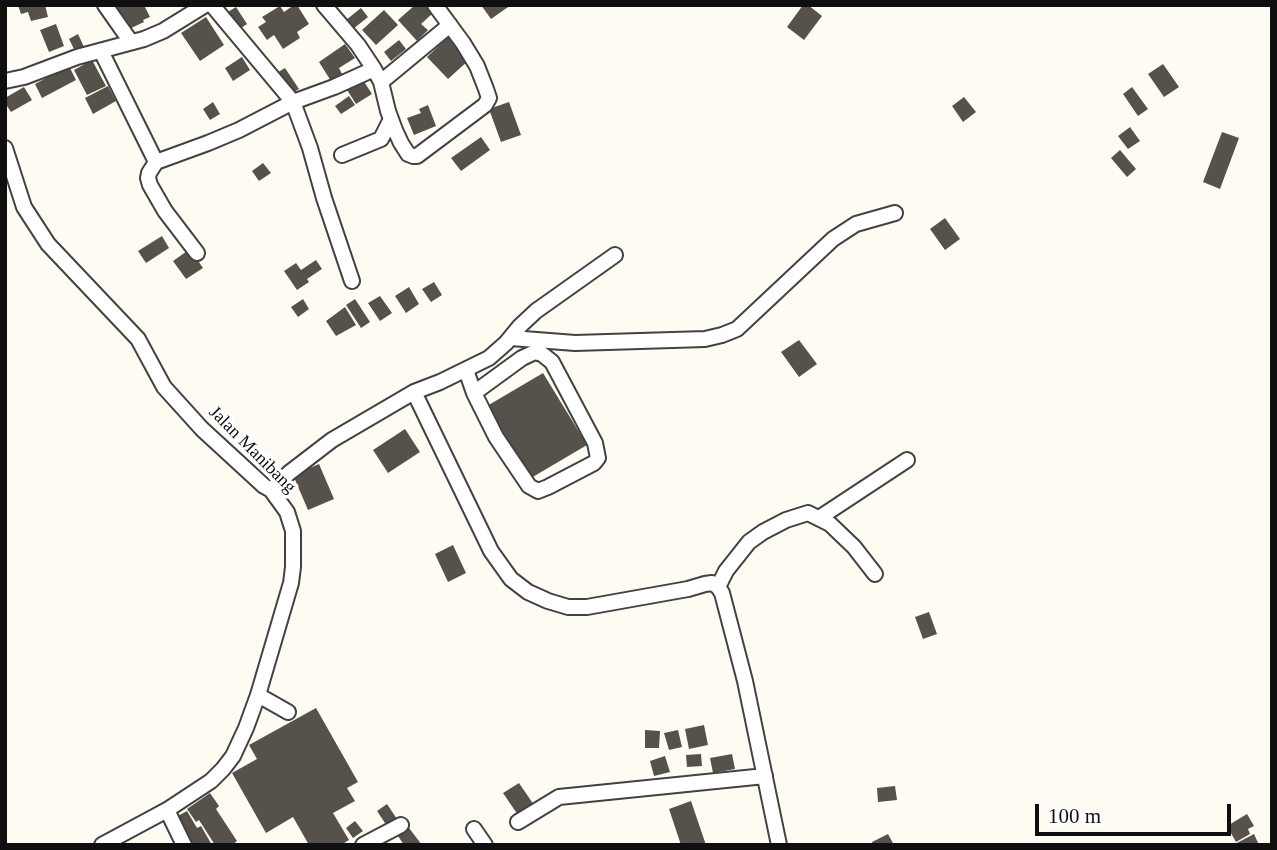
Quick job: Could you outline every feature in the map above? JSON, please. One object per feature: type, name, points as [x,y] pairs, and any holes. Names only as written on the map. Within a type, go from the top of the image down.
[{"type":"street","points":[[105,5],[131,42]]},
{"type":"street","points":[[5,81],[24,78],[52,66],[163,32],[205,5]]},
{"type":"street","points":[[212,5],[293,102],[352,281]]},
{"type":"street","points":[[324,5],[358,45],[377,75],[401,144],[408,154],[413,156],[417,156],[485,105],[489,98],[477,66],[435,5]]},
{"type":"street","points":[[197,253],[165,211],[150,185],[149,173],[156,162],[239,130],[293,102],[377,75],[450,25]]},
{"type":"street","points":[[101,51],[156,162]]},
{"type":"street","points":[[342,155],[381,138],[391,119]]},
{"type":"street","name":"Jalan Manibang","points":[[5,148],[24,207],[48,244],[138,339],[164,387],[202,429],[271,490],[287,512],[293,531],[291,583],[258,695],[233,756],[211,781],[167,810],[103,845]]},
{"type":"street","points":[[511,338],[575,343],[705,339],[722,335],[737,329],[833,239],[856,224],[895,213]]},
{"type":"street","points":[[271,490],[332,440],[414,392],[489,358],[536,311],[615,255]]},
{"type":"street","points":[[466,370],[474,393],[496,437],[529,486],[538,491],[559,483],[598,458],[595,443],[552,362],[542,354],[535,352],[522,358],[474,393]]},
{"type":"street","points":[[414,392],[491,551],[511,579],[528,592],[568,607],[587,607],[705,584],[712,583],[718,587],[722,593],[746,681],[779,845]]},
{"type":"street","points":[[819,518],[907,460]]},
{"type":"street","points":[[718,587],[737,555],[749,542],[786,520],[808,513],[830,524],[854,547],[875,574]]},
{"type":"street","points":[[258,695],[288,712]]},
{"type":"street","points":[[519,822],[559,797],[765,776]]},
{"type":"street","points":[[167,810],[184,845]]},
{"type":"street","points":[[363,845],[401,825]]},
{"type":"street","points":[[474,829],[485,845]]},
{"type":"building","points":[[18,5],[45,5],[48,17],[31,21],[28,12],[21,14]]},
{"type":"building","points":[[109,5],[144,5],[150,17],[127,30],[117,9],[112,11]]},
{"type":"building","points":[[297,5],[309,24],[297,32],[300,38],[283,49],[274,35],[267,40],[258,27],[266,22],[262,17],[280,6],[284,12]]},
{"type":"building","points":[[415,5],[426,5],[433,13],[421,24],[428,30],[417,41],[398,20]]},
{"type":"building","points":[[481,5],[511,5],[491,19]]},
{"type":"building","points":[[803,5],[808,5],[822,16],[804,40],[787,27]]},
{"type":"building","points":[[236,7],[247,24],[235,32],[223,15]]},
{"type":"building","points":[[361,8],[368,17],[353,29],[346,20]]},
{"type":"building","points":[[384,10],[398,25],[376,45],[362,30]]},
{"type":"building","points":[[206,17],[224,45],[200,61],[181,33]]},
{"type":"building","points":[[56,24],[64,46],[49,52],[40,30]]},
{"type":"building","points":[[78,34],[84,47],[75,51],[69,39]]},
{"type":"building","points":[[448,37],[469,60],[448,79],[427,57]]},
{"type":"building","points":[[399,40],[406,49],[391,61],[384,52]]},
{"type":"building","points":[[345,44],[355,58],[339,68],[342,74],[331,81],[319,62]]},
{"type":"building","points":[[242,57],[250,70],[233,81],[225,68]]},
{"type":"building","points":[[92,60],[106,86],[87,95],[74,70]]},
{"type":"building","points":[[1163,64],[1179,87],[1164,97],[1148,74]]},
{"type":"building","points":[[69,66],[76,80],[42,98],[35,84]]},
{"type":"building","points":[[285,68],[299,89],[289,95],[275,74]]},
{"type":"building","points":[[363,80],[372,94],[356,104],[347,90]]},
{"type":"building","points":[[108,86],[116,101],[93,114],[85,98]]},
{"type":"building","points":[[24,87],[32,100],[11,112],[5,98]]},
{"type":"building","points":[[1132,87],[1148,109],[1138,116],[1123,94]]},
{"type":"building","points":[[349,96],[355,105],[341,114],[335,106]]},
{"type":"building","points":[[964,97],[976,112],[963,122],[952,106]]},
{"type":"building","points":[[213,102],[220,114],[210,120],[203,109]]},
{"type":"building","points":[[509,102],[521,135],[501,142],[489,109]]},
{"type":"building","points":[[428,105],[436,126],[414,135],[407,118],[421,113],[419,109]]},
{"type":"building","points":[[1130,127],[1140,141],[1128,149],[1118,136]]},
{"type":"building","points":[[1222,132],[1239,138],[1220,189],[1203,182]]},
{"type":"building","points":[[481,137],[490,150],[461,171],[451,158]]},
{"type":"building","points":[[1120,150],[1136,169],[1127,177],[1111,158]]},
{"type":"building","points":[[263,163],[271,173],[259,181],[252,171]]},
{"type":"building","points":[[945,218],[960,239],[945,250],[930,229]]},
{"type":"building","points":[[162,236],[169,248],[146,263],[138,251]]},
{"type":"building","points":[[190,249],[203,268],[186,279],[173,261]]},
{"type":"building","points":[[316,260],[322,269],[297,290],[284,271],[296,263],[301,270]]},
{"type":"building","points":[[434,282],[442,295],[431,302],[422,289]]},
{"type":"building","points":[[409,287],[419,304],[406,313],[395,296]]},
{"type":"building","points":[[380,296],[392,313],[380,321],[368,303]]},
{"type":"building","points":[[303,299],[309,309],[298,317],[291,307]]},
{"type":"building","points":[[355,299],[370,322],[361,328],[346,305]]},
{"type":"building","points":[[345,307],[356,325],[336,336],[326,321]]},
{"type":"building","points":[[799,340],[817,364],[799,377],[781,352]]},
{"type":"building","points":[[543,373],[587,445],[531,478],[487,406]]},
{"type":"building","points":[[405,429],[420,452],[388,473],[373,450]]},
{"type":"building","points":[[319,464],[334,499],[308,510],[293,475]]},
{"type":"building","points":[[453,545],[466,573],[448,582],[435,554]]},
{"type":"building","points":[[929,612],[937,634],[923,639],[915,617]]},
{"type":"building","points":[[316,708],[358,782],[347,788],[355,801],[333,813],[349,840],[341,845],[309,845],[293,817],[266,833],[232,773],[257,759],[249,745]]},
{"type":"building","points":[[704,725],[708,745],[689,749],[685,729]]},
{"type":"building","points":[[645,730],[660,731],[659,748],[645,748]]},
{"type":"building","points":[[678,730],[682,747],[669,750],[664,733]]},
{"type":"building","points":[[701,754],[702,766],[687,767],[686,755]]},
{"type":"building","points":[[732,754],[735,769],[713,773],[710,758]]},
{"type":"building","points":[[665,756],[670,772],[654,776],[650,761]]},
{"type":"building","points":[[519,783],[534,805],[518,815],[503,793]]},
{"type":"building","points":[[895,786],[897,800],[878,802],[877,788]]},
{"type":"building","points":[[210,793],[219,806],[216,809],[237,841],[232,845],[215,845],[199,820],[196,822],[187,809]]},
{"type":"building","points":[[691,801],[706,845],[681,845],[669,809]]},
{"type":"building","points":[[387,804],[397,819],[387,826],[377,811]]},
{"type":"building","points":[[187,811],[197,828],[201,826],[212,845],[192,845],[176,817]]},
{"type":"building","points":[[1247,814],[1254,826],[1248,829],[1250,834],[1236,842],[1227,826]]},
{"type":"building","points":[[355,821],[363,831],[353,838],[346,828]]},
{"type":"building","points":[[409,828],[422,845],[404,845],[398,836]]},
{"type":"building","points":[[888,834],[894,845],[873,845],[872,842]]},
{"type":"building","points":[[1254,834],[1259,845],[1233,845]]}]
